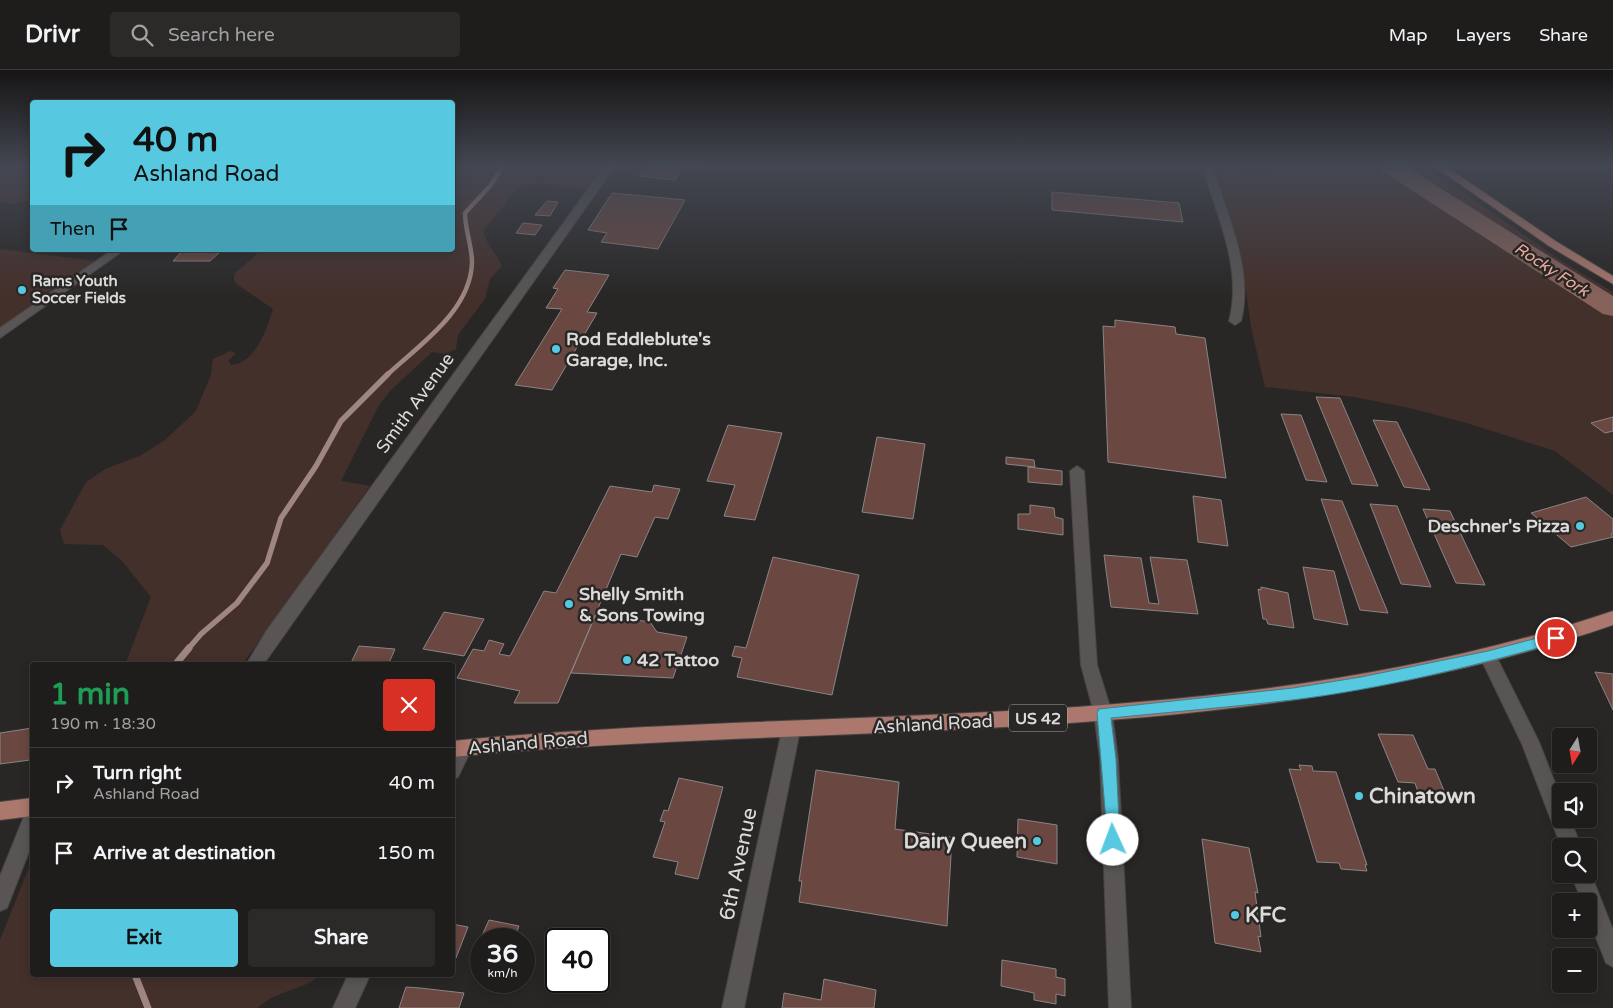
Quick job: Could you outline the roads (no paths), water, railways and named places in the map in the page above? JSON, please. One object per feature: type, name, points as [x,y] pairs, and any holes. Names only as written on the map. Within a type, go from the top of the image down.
[{"type":"main road","points":[[1503,210],[1553,244],[1613,281]]},
{"type":"main road","name":"Ashland Road","points":[[458,749],[599,736],[1000,721],[1293,694],[1370,681],[1488,657],[1556,638],[1613,618]]},
{"type":"main road","points":[[0,811],[30,807]]},
{"type":"street","name":"Smith Avenue","points":[[256,662],[432,410],[578,210]]},
{"type":"street","points":[[1220,210],[1233,254],[1240,288],[1240,311],[1235,321]]},
{"type":"street","points":[[0,334],[116,252]]},
{"type":"street","points":[[1076,471],[1089,665],[1103,713],[1109,768],[1120,1008]]},
{"type":"street","points":[[1488,657],[1530,742],[1568,838]]},
{"type":"street","name":"6th Avenue","points":[[733,1008],[791,730]]},
{"type":"street","points":[[0,901],[30,826]]},
{"type":"street","points":[[1585,883],[1613,956]]},
{"type":"street","points":[[344,1008],[358,977]]},
{"type":"waterway","points":[[387,375],[441,326],[463,296],[469,280],[472,262],[465,213],[468,210]]},
{"type":"waterway","name":"Rocky Fork","points":[[1459,210],[1613,308]]},
{"type":"waterway","points":[[188,649],[201,634],[237,603],[267,563],[281,518],[316,466],[341,421],[387,375]]},
{"type":"waterway","points":[[177,662],[189,648]]},
{"type":"waterway","points":[[136,977],[148,1008]]},
{"type":"place","name":"Rams Youth Soccer Fields","points":[[22,290]]},
{"type":"place","name":"Rod Eddleblute's Garage, Inc.","points":[[556,349]]},
{"type":"place","name":"Deschner's Pizza","points":[[1580,526]]},
{"type":"place","name":"Shelly Smith & Sons Towing","points":[[569,604]]},
{"type":"place","name":"42 Tattoo","points":[[627,660]]},
{"type":"place","name":"Chinatown","points":[[1359,796]]},
{"type":"place","name":"Dairy Queen","points":[[1037,841]]},
{"type":"place","name":"KFC","points":[[1235,915]]}]
